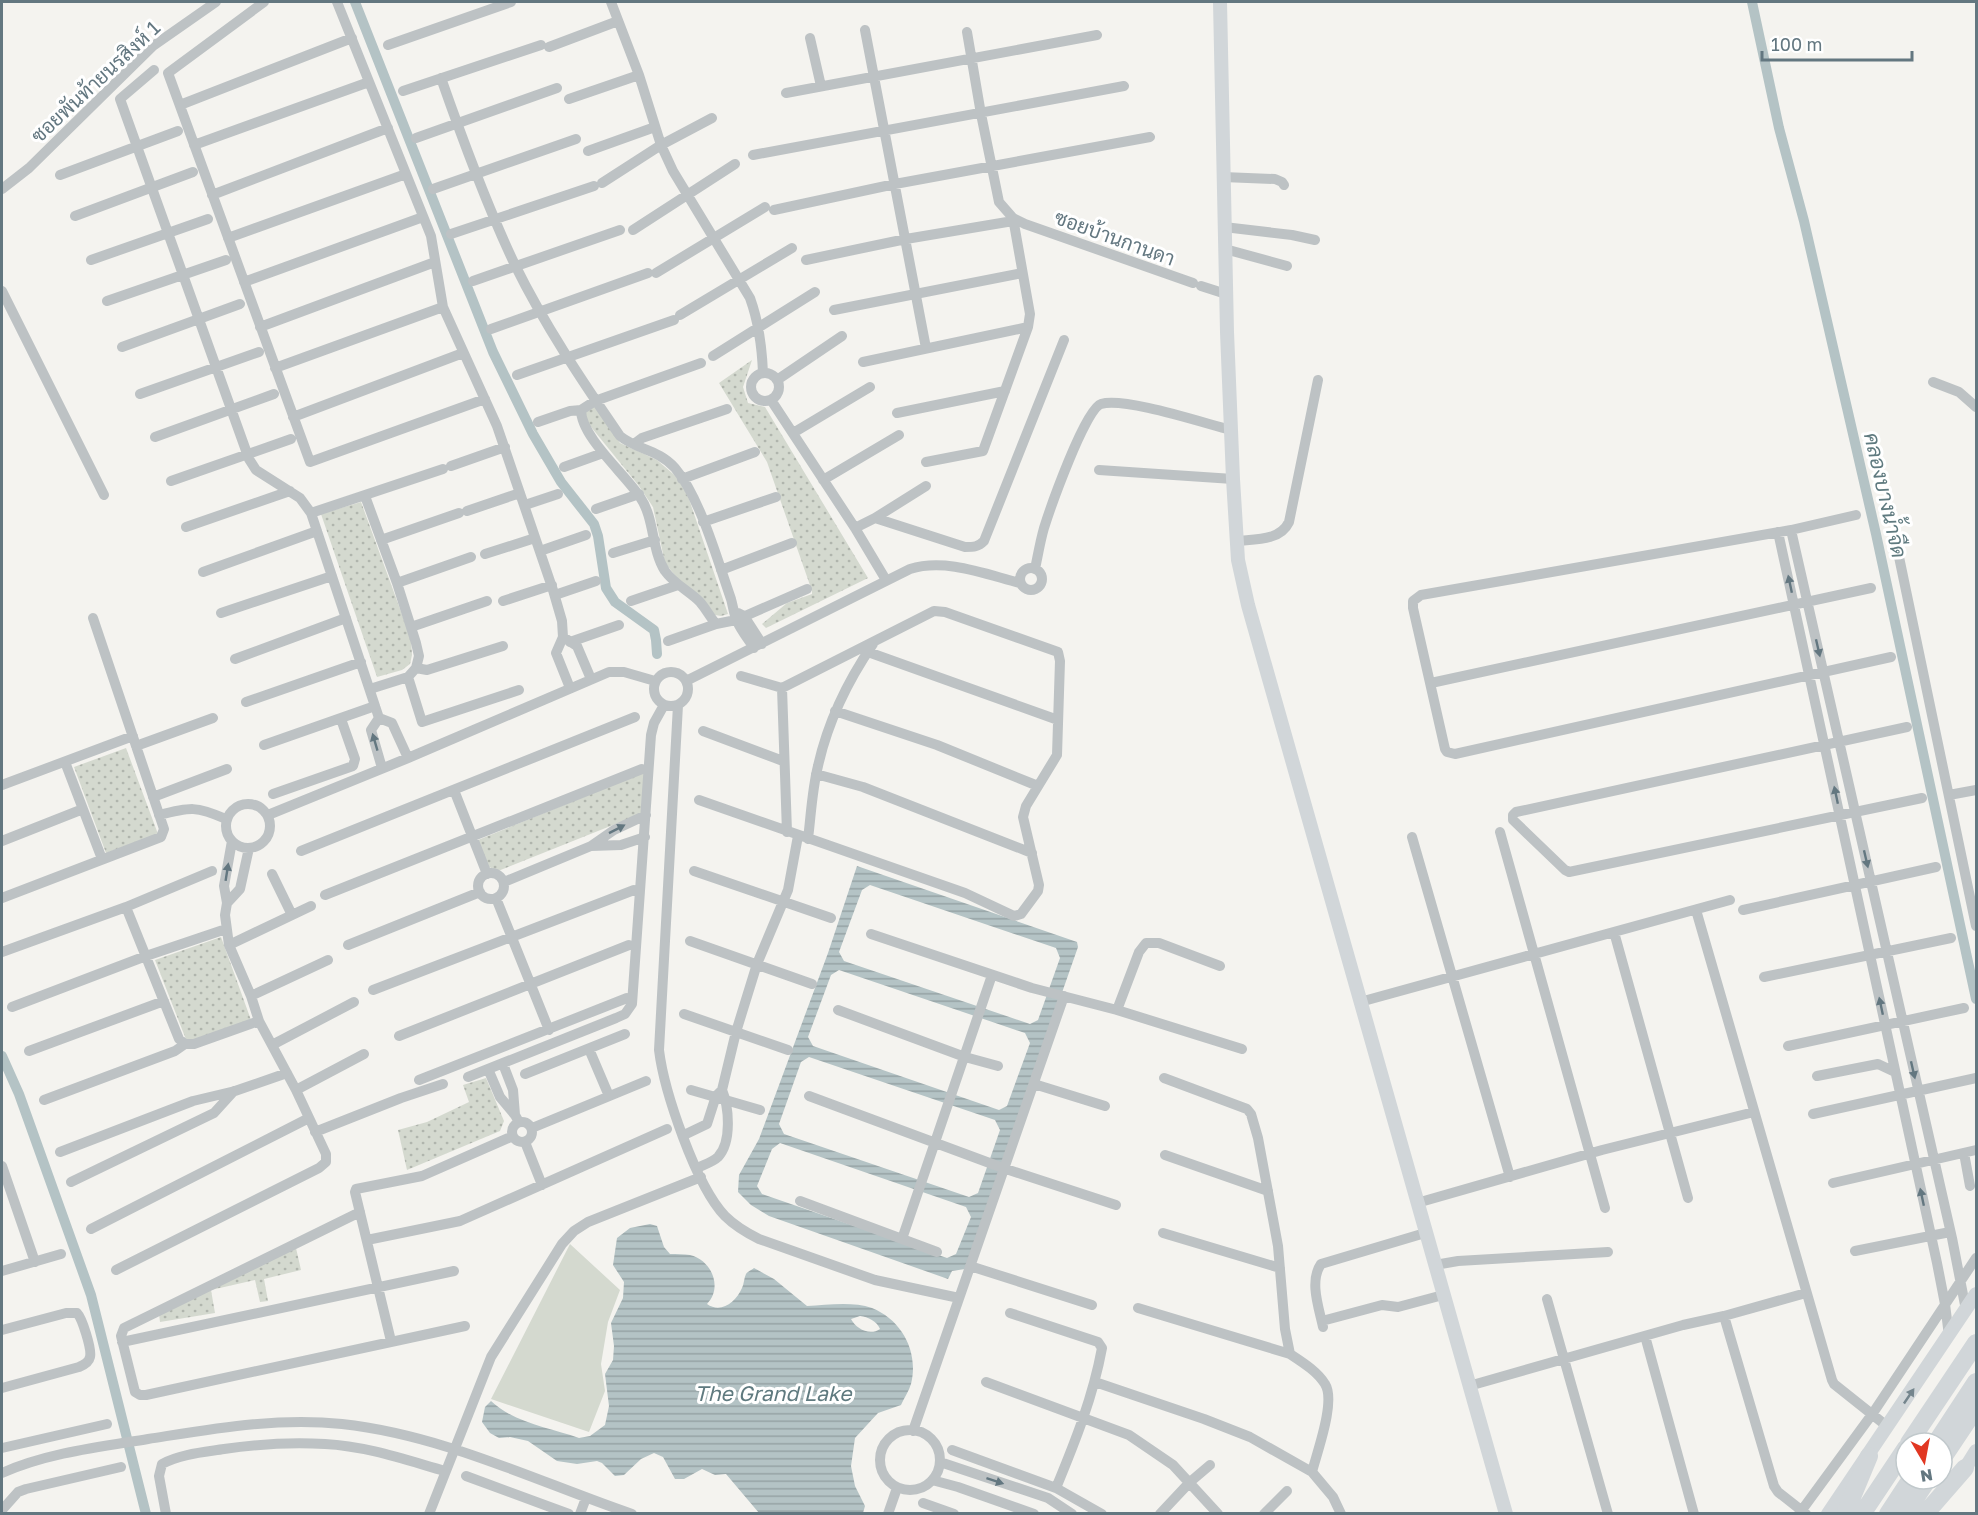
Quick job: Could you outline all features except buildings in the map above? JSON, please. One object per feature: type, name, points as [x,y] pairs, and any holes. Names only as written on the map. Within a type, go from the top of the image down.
[{"type":"highway","points":[[1919,1431],[1977,1343]]},
{"type":"highway","points":[[1919,1431],[1977,1348]]},
{"type":"highway","points":[[1944,1431],[1977,1382]]},
{"type":"highway","points":[[1954,1442],[1977,1408]]},
{"type":"highway","points":[[1845,1514],[1869,1456]]},
{"type":"highway","points":[[1862,1514],[1894,1466]]},
{"type":"highway","points":[[1925,1514],[1965,1468]]},
{"type":"highway","points":[[1866,1514],[1894,1472]]},
{"type":"highway","points":[[1888,1514],[1903,1491]]},
{"type":"highway","points":[[1905,1514],[1920,1491]]},
{"type":"street","name":"ซอยพันท้ายนรสิงห์ 1","points":[[2,189],[29,168],[153,46],[216,2]]},
{"type":"street","points":[[264,2],[168,74],[310,462],[485,399]]},
{"type":"street","points":[[337,2],[431,236],[443,307],[505,447],[567,639],[577,646],[591,679]]},
{"type":"street","points":[[388,45],[512,2]]},
{"type":"street","points":[[611,2],[639,75],[661,146],[672,171],[750,298],[759,327],[763,373]]},
{"type":"street","points":[[1220,2],[1226,294],[1238,560],[1245,597],[1504,1513]]},
{"type":"street","points":[[403,91],[618,21]]},
{"type":"street","points":[[865,30],[927,348]]},
{"type":"street","points":[[926,462],[983,451],[1028,327],[1030,314],[1013,219],[999,202],[967,32]]},
{"type":"street","points":[[786,93],[1097,35]]},
{"type":"street","points":[[180,105],[352,38]]},
{"type":"street","points":[[810,38],[821,86]]},
{"type":"street","points":[[154,70],[120,99],[247,454],[256,470],[300,498],[311,513],[379,718]]},
{"type":"street","points":[[569,99],[639,75]]},
{"type":"street","points":[[441,78],[495,220],[516,267],[541,312],[595,401],[620,436],[665,458],[688,486],[738,616],[758,646]]},
{"type":"street","points":[[194,145],[369,82]]},
{"type":"street","points":[[753,155],[1124,86]]},
{"type":"street","points":[[416,138],[557,88]]},
{"type":"street","points":[[452,234],[598,184],[712,118]]},
{"type":"street","points":[[588,151],[655,127]]},
{"type":"street","points":[[212,195],[388,128]]},
{"type":"street","points":[[60,175],[178,131]]},
{"type":"street","points":[[491,329],[652,273],[769,209],[1150,136]]},
{"type":"street","points":[[433,189],[576,139]]},
{"type":"street","points":[[633,230],[735,164]]},
{"type":"street","points":[[75,216],[193,172]]},
{"type":"street","points":[[228,238],[406,174]]},
{"type":"street","points":[[1223,177],[1275,179],[1284,185]]},
{"type":"street","points":[[244,282],[423,217]]},
{"type":"street","points":[[91,261],[208,219]]},
{"type":"street","points":[[806,260],[1013,219]]},
{"type":"street","name":"ซอยบ้านกานดา","points":[[1013,219],[1226,294]]},
{"type":"street","points":[[1224,227],[1315,240]]},
{"type":"street","points":[[473,281],[620,230]]},
{"type":"street","points":[[517,375],[677,317],[792,248]]},
{"type":"street","points":[[1225,249],[1287,266]]},
{"type":"street","points":[[107,301],[226,260]]},
{"type":"street","points":[[260,327],[435,262]]},
{"type":"street","points":[[834,310],[1022,273]]},
{"type":"street","points":[[2,291],[104,495]]},
{"type":"street","points":[[713,356],[815,292]]},
{"type":"street","points":[[122,347],[240,304]]},
{"type":"street","points":[[275,368],[443,307]]},
{"type":"street","points":[[863,362],[1028,327]]},
{"type":"street","points":[[777,380],[842,336]]},
{"type":"street","points":[[874,518],[965,547],[974,548],[980,545],[984,541],[1064,340]]},
{"type":"street","points":[[140,394],[259,352]]},
{"type":"street","points":[[293,417],[463,353]]},
{"type":"street","points":[[538,422],[570,411],[581,410],[595,401],[701,363]]},
{"type":"street","points":[[763,373],[777,380],[778,391],[771,400],[760,401],[751,388],[754,378],[763,373]]},
{"type":"street","points":[[1237,541],[1268,538],[1285,529],[1291,510],[1317,380]]},
{"type":"street","points":[[1933,382],[1959,392],[1977,407]]},
{"type":"street","points":[[793,433],[870,387]]},
{"type":"street","points":[[897,413],[1005,391]]},
{"type":"street","points":[[155,437],[274,394]]},
{"type":"street","points":[[771,400],[855,528],[886,580]]},
{"type":"street","points":[[1035,569],[1052,503],[1084,424],[1095,407],[1101,404],[1116,403],[1134,405],[1231,430]]},
{"type":"street","points":[[634,444],[642,438],[727,409]]},
{"type":"street","points":[[581,410],[583,423],[603,453],[639,494],[648,512],[659,560],[664,569],[678,585],[698,600],[716,624]]},
{"type":"street","points":[[823,480],[899,435]]},
{"type":"street","points":[[171,481],[291,439]]},
{"type":"street","points":[[311,513],[505,447]]},
{"type":"street","points":[[682,479],[755,452]]},
{"type":"street","points":[[564,467],[603,453]]},
{"type":"street","points":[[1099,470],[1233,479]]},
{"type":"street","points":[[855,528],[926,486]]},
{"type":"street","points":[[186,527],[290,491]]},
{"type":"street","points":[[381,540],[520,493]]},
{"type":"street","points":[[525,505],[558,494]]},
{"type":"street","points":[[596,509],[639,494]]},
{"type":"street","points":[[365,496],[397,583],[419,656],[416,668],[408,677],[370,689]]},
{"type":"street","points":[[703,522],[776,497]]},
{"type":"street","points":[[1856,515],[1791,530],[1421,595],[1413,601],[1413,604],[1446,749],[1451,754],[1891,657]]},
{"type":"street","points":[[1791,530],[1966,1310]]},
{"type":"street","points":[[203,572],[317,531]]},
{"type":"street","points":[[1778,532],[1937,1263],[1949,1337]]},
{"type":"street","points":[[1893,533],[1977,926]]},
{"type":"street","points":[[540,551],[586,535]]},
{"type":"street","points":[[484,554],[536,538]]},
{"type":"street","points":[[613,553],[655,540]]},
{"type":"street","points":[[721,570],[792,543]]},
{"type":"street","points":[[397,583],[471,557]]},
{"type":"street","points":[[686,681],[910,569],[927,564],[940,564],[1020,583],[1027,590],[1037,589],[1041,583],[1042,576],[1035,569]]},
{"type":"street","points":[[1020,583],[1023,571],[1035,569]]},
{"type":"street","points":[[221,613],[332,576]]},
{"type":"street","points":[[502,601],[596,581]]},
{"type":"street","points":[[631,601],[678,585]]},
{"type":"street","points":[[1431,683],[1871,588]]},
{"type":"street","points":[[668,641],[807,589]]},
{"type":"street","points":[[411,627],[488,601]]},
{"type":"street","points":[[699,800],[965,893],[1014,916],[1021,914],[1038,891],[1038,880],[1023,817],[1026,806],[1055,760],[1060,662],[1058,652],[939,611],[929,613],[782,688],[741,675]]},
{"type":"street","points":[[2,898],[161,837],[164,829],[93,618]]},
{"type":"street","points":[[235,659],[346,618]]},
{"type":"street","points":[[570,688],[555,653],[567,639],[619,625]]},
{"type":"street","points":[[684,1136],[707,1124],[721,1095],[736,1032],[757,964],[788,890],[803,838],[816,774],[835,711],[849,682],[875,642]]},
{"type":"street","points":[[416,668],[427,670],[503,646]]},
{"type":"street","points":[[868,652],[1058,720]]},
{"type":"street","points":[[246,702],[361,662]]},
{"type":"street","points":[[268,815],[609,672],[624,672],[655,681]]},
{"type":"street","points":[[674,672],[679,674],[688,687],[686,698],[678,705],[664,705],[654,695],[655,681],[663,674],[674,672]]},
{"type":"street","points":[[408,677],[422,722],[519,690]]},
{"type":"street","points":[[782,688],[787,832]]},
{"type":"street","points":[[468,1077],[616,1018],[630,1009],[634,994],[651,735],[654,723],[664,705]]},
{"type":"street","points":[[678,705],[659,1050],[665,1085],[710,1196],[726,1217],[742,1230],[759,1239],[875,1280],[959,1298]]},
{"type":"street","points":[[264,745],[375,706]]},
{"type":"street","points":[[835,711],[937,745],[1038,786]]},
{"type":"street","points":[[302,851],[635,717]]},
{"type":"street","points":[[2,785],[65,762],[213,718]]},
{"type":"street","points":[[379,718],[392,723],[408,758]]},
{"type":"street","points":[[379,718],[371,730],[382,768]]},
{"type":"street","points":[[273,794],[354,766],[355,759],[341,719]]},
{"type":"street","points":[[1907,727],[1516,812],[1513,820],[1569,872],[1922,798]]},
{"type":"street","points":[[703,731],[783,761]]},
{"type":"street","points":[[65,762],[102,860]]},
{"type":"street","points":[[153,797],[227,769]]},
{"type":"street","points":[[325,895],[642,769]]},
{"type":"street","points":[[816,774],[863,787],[1032,853]]},
{"type":"street","points":[[454,790],[487,874]]},
{"type":"street","points":[[1949,795],[1977,790]]},
{"type":"street","points":[[250,803],[263,809],[268,815],[270,822],[267,837],[256,846],[242,847],[232,842],[227,833],[226,819],[235,807],[250,803]]},
{"type":"street","points":[[159,815],[187,808],[201,808],[226,819]]},
{"type":"street","points":[[2,841],[83,809]]},
{"type":"street","points":[[504,882],[591,846],[610,832],[646,815]]},
{"type":"street","points":[[1500,832],[1605,1208]]},
{"type":"street","points":[[591,846],[621,845],[645,837]]},
{"type":"street","points":[[1412,837],[1510,1177]]},
{"type":"street","points":[[116,1270],[319,1168],[326,1162],[326,1154],[296,1090],[258,1021],[251,996],[229,945],[224,886],[232,842]]},
{"type":"street","points":[[227,903],[240,889],[249,848]]},
{"type":"street","points":[[1743,910],[1936,867]]},
{"type":"street","points":[[2,952],[126,907],[212,871]]},
{"type":"street","points":[[694,871],[831,918]]},
{"type":"street","points":[[495,873],[504,882],[504,890],[496,898],[486,898],[480,892],[480,879],[487,874],[495,873]]},
{"type":"street","points":[[272,874],[292,915]]},
{"type":"street","points":[[373,990],[634,890]]},
{"type":"street","points":[[348,945],[480,892]]},
{"type":"street","points":[[496,898],[549,1030]]},
{"type":"street","points":[[1360,1002],[1730,900]]},
{"type":"street","points":[[229,945],[311,906]]},
{"type":"street","points":[[126,907],[179,1039],[184,1044]]},
{"type":"street","points":[[1696,910],[1832,1380],[1888,1427]]},
{"type":"street","points":[[12,1007],[146,956],[226,929]]},
{"type":"street","points":[[1614,932],[1688,1198]]},
{"type":"street","points":[[871,934],[1032,988],[1117,1010],[1242,1049]]},
{"type":"street","points":[[1764,977],[1951,938]]},
{"type":"street","points":[[690,941],[812,984]]},
{"type":"street","points":[[1117,1010],[1139,952],[1146,944],[1159,943],[1220,966]]},
{"type":"street","points":[[399,1035],[630,945]]},
{"type":"street","points":[[251,996],[328,960]]},
{"type":"street","points":[[902,1239],[992,975]]},
{"type":"street","points":[[913,1431],[1063,996]]},
{"type":"street","points":[[418,1080],[627,999]]},
{"type":"street","points":[[29,1051],[164,1000]]},
{"type":"street","points":[[272,1045],[354,1002]]},
{"type":"street","points":[[1788,1046],[1964,1008]]},
{"type":"street","points":[[838,1010],[965,1057],[998,1066]]},
{"type":"street","points":[[684,1014],[788,1050]]},
{"type":"street","points":[[44,1100],[175,1051],[184,1044],[195,1044],[258,1021]]},
{"type":"street","points":[[525,1074],[625,1034]]},
{"type":"street","points":[[589,1049],[609,1096]]},
{"type":"street","points":[[296,1090],[364,1054]]},
{"type":"street","points":[[503,1064],[513,1090],[517,1118],[512,1129],[513,1136],[518,1141],[525,1142]]},
{"type":"street","points":[[1817,1076],[1878,1064],[1895,1072]]},
{"type":"street","points":[[488,1069],[500,1097],[517,1118],[532,1128],[532,1135],[525,1142]]},
{"type":"street","points":[[60,1152],[193,1101],[235,1091],[287,1073]]},
{"type":"street","points":[[1164,1078],[1247,1109],[1251,1114],[1258,1138],[1278,1246],[1285,1329],[1290,1354]]},
{"type":"street","points":[[1813,1114],[1977,1078]]},
{"type":"street","points":[[532,1128],[646,1081]]},
{"type":"street","points":[[315,1132],[443,1084]]},
{"type":"street","points":[[1034,1084],[1105,1106]]},
{"type":"street","points":[[691,1090],[721,1095],[760,1110]]},
{"type":"street","points":[[71,1182],[214,1113],[235,1091]]},
{"type":"street","points":[[429,1514],[490,1357],[562,1244],[574,1231],[588,1222],[699,1172],[717,1159],[723,1148],[726,1131],[721,1095]]},
{"type":"street","points":[[809,1096],[1002,1168],[1116,1205]]},
{"type":"street","points":[[1417,1203],[1671,1132],[1754,1112]]},
{"type":"street","points":[[92,1228],[309,1118]]},
{"type":"street","points":[[367,1240],[456,1222],[667,1129]]},
{"type":"street","points":[[391,1341],[355,1192],[358,1188],[422,1176],[513,1136]]},
{"type":"street","points":[[525,1142],[542,1185]]},
{"type":"street","points":[[1833,1183],[1916,1166],[1977,1150]]},
{"type":"street","points":[[1964,1153],[1970,1186]]},
{"type":"street","points":[[1165,1155],[1268,1191]]},
{"type":"street","points":[[2,1166],[35,1262]]},
{"type":"street","points":[[801,1201],[936,1252]]},
{"type":"street","points":[[360,1212],[127,1325],[121,1332],[122,1342],[133,1388],[137,1394],[142,1396],[465,1326]]},
{"type":"street","points":[[1855,1251],[1950,1232]]},
{"type":"street","points":[[1163,1233],[1280,1268]]},
{"type":"street","points":[[1425,1233],[1321,1264],[1316,1274],[1316,1291],[1323,1324],[1382,1305],[1398,1307],[1443,1295]]},
{"type":"street","points":[[1435,1265],[1608,1252]]},
{"type":"street","points":[[2,1271],[61,1254]]},
{"type":"street","points":[[1937,1263],[1956,1258]]},
{"type":"street","points":[[1724,1316],[1774,1486],[1803,1512],[1977,1258]]},
{"type":"street","points":[[970,1266],[1092,1305]]},
{"type":"street","points":[[122,1342],[454,1271]]},
{"type":"street","points":[[1469,1386],[1806,1293]]},
{"type":"street","points":[[1828,1514],[1977,1294]]},
{"type":"street","points":[[1547,1299],[1608,1514]]},
{"type":"street","points":[[1138,1308],[1290,1354],[1309,1368],[1325,1384],[1329,1401],[1312,1472]]},
{"type":"street","points":[[2,1330],[66,1313],[77,1313],[81,1319],[91,1354],[85,1365],[2,1388]]},
{"type":"street","points":[[1010,1313],[1098,1342],[1102,1348],[1095,1383],[1084,1417],[1056,1488]]},
{"type":"street","points":[[1645,1336],[1694,1514]]},
{"type":"street","points":[[986,1382],[1129,1435],[1173,1465],[1218,1514]]},
{"type":"street","points":[[1095,1383],[1204,1419],[1250,1437],[1312,1472],[1333,1497],[1341,1514]]},
{"type":"street","points":[[2,1478],[2,1472],[81,1450],[165,1436],[278,1422],[341,1424],[414,1437],[455,1449],[632,1514]]},
{"type":"street","points":[[2,1448],[107,1424]]},
{"type":"street","points":[[913,1431],[928,1436],[935,1444],[940,1462],[938,1472],[932,1480],[915,1490],[897,1488],[882,1472],[881,1453],[891,1437],[900,1432],[913,1431]]},
{"type":"street","points":[[166,1514],[159,1476],[162,1464],[170,1459],[209,1451],[263,1444],[326,1444],[379,1453],[445,1471]]},
{"type":"street","points":[[952,1450],[1056,1488],[1102,1514]]},
{"type":"street","points":[[1935,1514],[1977,1451]]},
{"type":"street","points":[[940,1462],[1048,1498],[1072,1514]]},
{"type":"street","points":[[1160,1514],[1190,1482],[1210,1465]]},
{"type":"street","points":[[2,1504],[26,1489],[121,1467]]},
{"type":"street","points":[[466,1476],[569,1514]]},
{"type":"street","points":[[932,1480],[958,1486],[1034,1514]]},
{"type":"street","points":[[888,1514],[897,1488]]},
{"type":"street","points":[[1263,1514],[1287,1491]]},
{"type":"street","points":[[580,1514],[586,1498]]},
{"type":"street","points":[[923,1503],[954,1514]]},
{"type":"shaded area","points":[[752,360],[743,387],[748,403],[765,407],[868,578],[766,628],[762,624],[787,603],[812,594],[812,591],[767,462],[719,383]]},
{"type":"shaded area","points":[[595,405],[620,443],[657,460],[679,479],[689,499],[728,614],[715,615],[665,563],[653,507],[639,486],[587,422],[585,412]]},
{"type":"shaded area","points":[[361,502],[411,639],[410,664],[402,670],[377,677],[321,514]]},
{"type":"shaded area","points":[[126,748],[158,834],[106,853],[74,767]]},
{"type":"shaded area","points":[[645,772],[643,813],[498,871],[489,867],[478,840]]},
{"type":"shaded area","points":[[221,937],[251,1020],[187,1042],[155,960]]},
{"type":"shaded area","points":[[486,1078],[504,1121],[500,1131],[407,1170],[398,1130],[427,1122],[469,1102],[463,1085]]},
{"type":"shaded area","points":[[570,1244],[620,1290],[608,1322],[601,1364],[605,1391],[589,1432],[491,1399]]},
{"type":"shaded area","points":[[296,1248],[301,1270],[264,1279],[268,1301],[260,1302],[255,1280],[211,1290],[215,1313],[160,1322],[159,1314]]},
{"type":"water","points":[[857,866],[1077,942],[1078,947],[965,1269],[952,1271],[948,1279],[769,1216],[751,1205],[738,1192],[739,1175],[759,1139],[828,953]],"holes":[[[870,885],[1056,948],[1060,958],[1038,1020],[1030,1024],[844,961],[839,952],[862,890]],[[839,970],[1025,1033],[1030,1043],[1007,1106],[999,1110],[813,1046],[808,1037],[831,975]],[[809,1057],[995,1120],[1000,1130],[978,1193],[969,1197],[784,1134],[779,1124],[801,1062]],[[780,1143],[966,1207],[971,1217],[956,1254],[947,1258],[762,1194],[757,1186],[772,1149]]]},
{"type":"water","name":"The Grand Lake","points":[[650,1224],[657,1226],[664,1247],[670,1254],[690,1255],[704,1263],[713,1275],[714,1290],[707,1304],[712,1307],[723,1307],[732,1302],[742,1288],[746,1274],[754,1268],[774,1279],[807,1306],[840,1304],[864,1306],[883,1313],[900,1329],[906,1338],[912,1360],[913,1372],[910,1387],[901,1405],[878,1413],[855,1438],[851,1466],[855,1486],[865,1506],[863,1513],[759,1513],[726,1474],[715,1475],[702,1469],[684,1479],[675,1479],[663,1457],[654,1453],[641,1459],[624,1475],[615,1476],[597,1461],[577,1464],[557,1461],[528,1441],[510,1437],[499,1438],[490,1433],[482,1422],[485,1407],[491,1401],[521,1420],[579,1438],[590,1436],[605,1425],[609,1406],[605,1374],[613,1360],[614,1346],[611,1323],[623,1298],[624,1282],[613,1265],[617,1238],[630,1228]],"holes":[[[860,1316],[869,1318],[880,1329],[868,1332],[856,1326],[851,1319]]]},
{"type":"waterway","points":[[355,2],[493,352],[533,434],[561,482],[594,524],[606,588],[615,602],[654,630],[657,654]]},
{"type":"waterway","name":"คลองบางน้ำจืด","points":[[1752,2],[1779,128],[1804,221],[1876,534],[1976,999]]},
{"type":"waterway","points":[[2,1056],[19,1094],[91,1295],[146,1514]]}]
